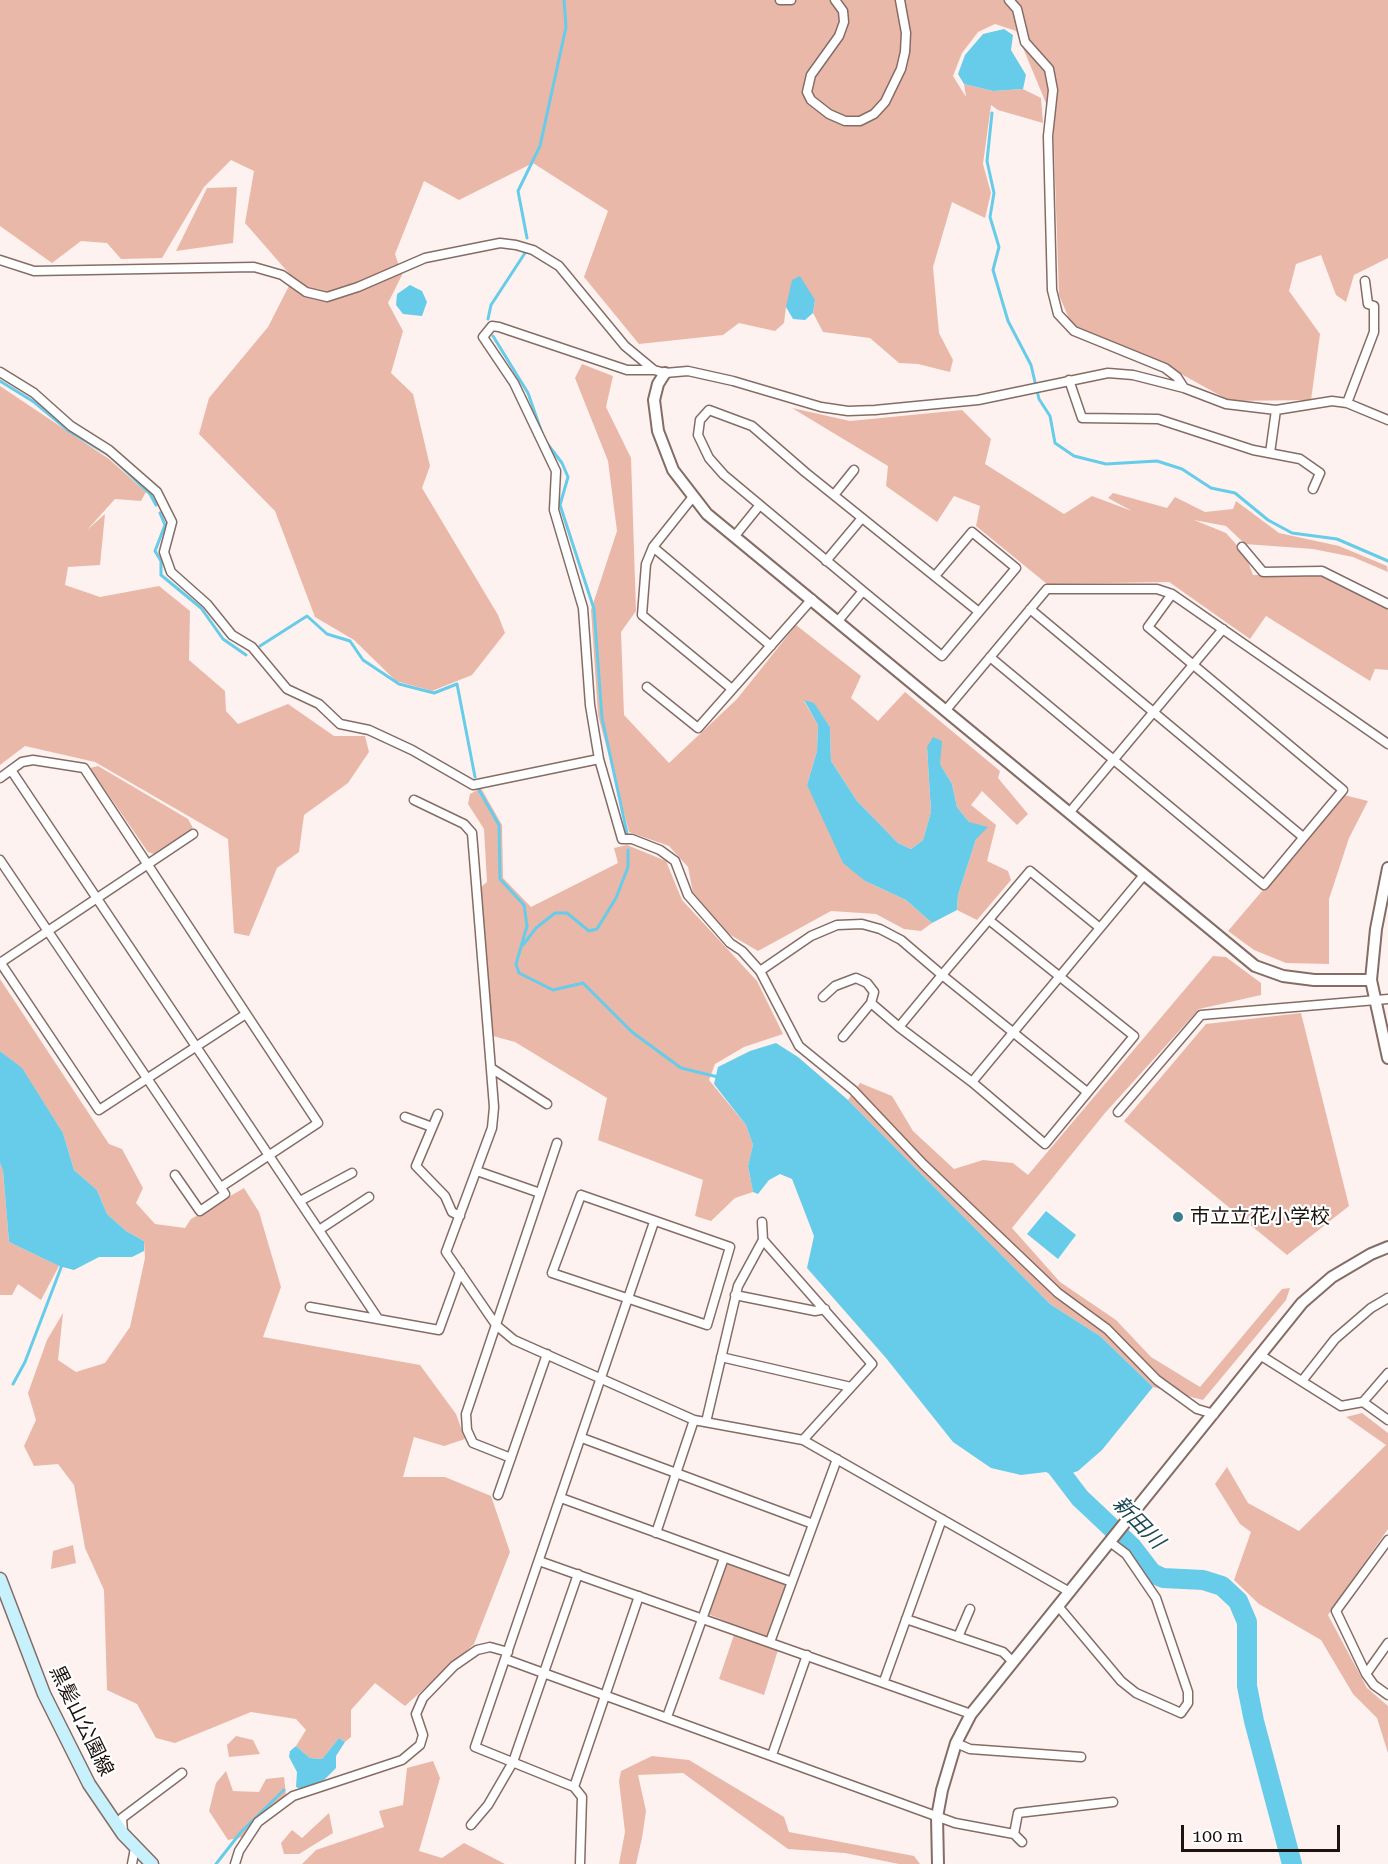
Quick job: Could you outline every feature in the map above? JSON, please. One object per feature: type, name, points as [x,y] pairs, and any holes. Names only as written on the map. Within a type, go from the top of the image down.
[{"type":"main road","name":"黒髪山公園線","points":[[0,1579],[44,1694],[89,1784],[123,1834],[152,1864]]},
{"type":"street","points":[[780,0],[791,0]]},
{"type":"street","points":[[835,0],[843,11],[844,22],[839,36],[811,75],[807,92],[811,100],[820,107],[845,121],[860,121],[874,114],[885,102],[905,52],[906,33],[900,0]]},
{"type":"street","points":[[1010,0],[1017,9],[1025,42],[1049,69],[1053,90],[1048,136],[1052,290],[1058,314],[1074,331],[1165,368],[1178,377],[1184,388]]},
{"type":"street","points":[[0,270],[4,261],[34,271],[54,272],[254,267],[282,275],[306,292],[327,297],[350,291],[425,258],[500,243],[516,245],[533,250],[559,266],[625,346],[654,370]]},
{"type":"street","points":[[1347,403],[1374,332],[1374,306],[1368,304],[1365,281]]},
{"type":"street","points":[[1214,1414],[1197,1409],[1156,1380],[1107,1329],[1058,1293],[923,1164],[853,1090],[799,1046],[760,971],[742,951],[730,943],[688,895],[675,861],[660,850],[632,839],[622,839],[599,759],[590,705],[583,608],[554,510],[556,471],[514,383],[483,337],[492,326],[499,327],[627,370],[654,370],[665,373],[688,371],[734,381],[821,407],[848,411],[978,400],[1108,373],[1133,375],[1184,388],[1226,404],[1276,410],[1332,401],[1347,403],[1388,420]]},
{"type":"street","points":[[0,372],[34,393],[71,426],[109,450],[157,492],[172,522],[164,552],[171,572],[207,604],[232,635],[252,647],[287,689],[319,704],[340,724],[369,730],[412,750],[472,785],[599,759]]},
{"type":"street","points":[[665,373],[658,384],[654,400],[658,431],[673,470],[692,498],[735,537],[1255,966],[1283,976],[1314,980],[1371,980]]},
{"type":"street","points":[[1069,380],[1082,418],[1158,419],[1270,453],[1300,459],[1320,473],[1313,489]]},
{"type":"street","points":[[934,576],[972,532],[1016,568],[979,612],[942,656],[724,476],[709,458],[698,435],[700,420],[709,410],[752,426],[862,518],[934,576],[979,612]]},
{"type":"street","points":[[1270,453],[1276,410]]},
{"type":"street","points":[[834,495],[854,470]]},
{"type":"street","points":[[692,498],[653,547],[646,564],[642,615],[732,689]]},
{"type":"street","points":[[735,537],[759,506]]},
{"type":"street","points":[[826,561],[862,518]]},
{"type":"street","points":[[1242,546],[1263,572],[1322,571],[1388,604]]},
{"type":"street","points":[[653,547],[771,646]]},
{"type":"street","points":[[946,710],[1047,589],[1157,589],[1172,594],[1388,744]]},
{"type":"street","points":[[838,621],[863,591]]},
{"type":"street","points":[[990,657],[1264,885],[1343,790],[1148,627],[1172,594]]},
{"type":"street","points":[[647,687],[698,728],[812,599]]},
{"type":"street","points":[[1030,609],[1303,837]]},
{"type":"street","points":[[1069,813],[1223,629]]},
{"type":"street","points":[[0,778],[22,762],[33,760],[84,768],[318,1123],[221,1187]]},
{"type":"street","points":[[11,770],[377,1317]]},
{"type":"street","points":[[414,800],[464,824],[472,833],[494,1107],[492,1128],[446,1252],[496,1325],[514,1340],[694,1420],[803,1440],[1068,1592]]},
{"type":"street","points":[[193,834],[0,962],[99,1110],[246,1014]]},
{"type":"street","points":[[0,860],[225,1194],[200,1211],[175,1175]]},
{"type":"street","points":[[1388,868],[1380,899],[1371,980],[1388,1058]]},
{"type":"street","points":[[899,1027],[1030,871],[1100,928]]},
{"type":"street","points":[[972,1082],[1144,875]]},
{"type":"street","points":[[871,1003],[972,1082],[1045,1144],[1134,1036],[1061,975],[989,920]]},
{"type":"street","points":[[760,971],[811,936],[837,925],[862,924],[880,929],[901,940],[1087,1092]]},
{"type":"street","points":[[823,996],[835,986],[856,978],[867,983],[874,992],[871,1003],[843,1037]]},
{"type":"street","points":[[1118,1112],[1201,1015],[1388,999]]},
{"type":"street","points":[[490,1068],[547,1104]]},
{"type":"street","points":[[438,1114],[417,1166],[446,1196],[452,1212],[460,1216]]},
{"type":"street","points":[[405,1117],[432,1127]]},
{"type":"street","points":[[511,1458],[473,1443],[467,1430],[466,1414],[557,1143]]},
{"type":"street","points":[[477,1171],[540,1193]]},
{"type":"street","points":[[300,1201],[352,1173]]},
{"type":"street","points":[[581,1195],[730,1247],[707,1325],[629,1299],[552,1272],[581,1195]]},
{"type":"street","points":[[319,1230],[369,1197]]},
{"type":"street","points":[[580,1864],[582,1797],[574,1787],[475,1747],[654,1222]]},
{"type":"street","points":[[706,1422],[735,1295],[763,1240],[762,1222]]},
{"type":"street","points":[[763,1240],[872,1364],[803,1440]]},
{"type":"street","points":[[938,1864],[938,1817],[942,1790],[956,1743],[971,1714],[1302,1303],[1332,1277],[1388,1247]]},
{"type":"street","points":[[310,1307],[377,1317],[439,1330],[460,1272]]},
{"type":"street","points":[[735,1295],[814,1311],[825,1309]]},
{"type":"street","points":[[1302,1381],[1335,1338],[1371,1308],[1388,1298]]},
{"type":"street","points":[[498,1495],[547,1354]]},
{"type":"street","points":[[1260,1355],[1341,1406],[1363,1402],[1388,1373]]},
{"type":"street","points":[[721,1357],[851,1388]]},
{"type":"street","points":[[1363,1402],[1388,1420]]},
{"type":"street","points":[[656,1533],[694,1420]]},
{"type":"street","points":[[582,1438],[813,1524]]},
{"type":"street","points":[[770,1642],[837,1459]]},
{"type":"street","points":[[561,1498],[792,1582]]},
{"type":"street","points":[[884,1681],[942,1520]]},
{"type":"street","points":[[1388,1540],[1336,1611],[1366,1674],[1374,1685],[1388,1695]]},
{"type":"street","points":[[1058,1606],[1121,1681],[1136,1693],[1181,1713],[1188,1703],[1188,1692],[1156,1598],[1126,1554],[1110,1542]]},
{"type":"street","points":[[667,1717],[724,1558]]},
{"type":"street","points":[[539,1560],[884,1681],[971,1714]]},
{"type":"street","points":[[471,1825],[488,1805],[513,1762],[578,1574]]},
{"type":"street","points":[[574,1787],[639,1596]]},
{"type":"street","points":[[958,1637],[970,1610]]},
{"type":"street","points":[[906,1619],[1003,1652],[1012,1661]]},
{"type":"street","points":[[1366,1674],[1388,1644]]},
{"type":"street","points":[[235,1864],[239,1851],[258,1822],[294,1796],[402,1760],[420,1745],[423,1736],[416,1714],[423,1698],[454,1666],[477,1650],[490,1647],[544,1673],[955,1823],[1014,1834],[1022,1842]]},
{"type":"street","points":[[772,1755],[807,1655]]},
{"type":"street","points":[[956,1743],[970,1749],[1081,1757]]},
{"type":"street","points":[[123,1834],[122,1818],[182,1773]]},
{"type":"street","points":[[1014,1834],[1018,1813],[1113,1802]]},
{"type":"street","points":[[132,1864],[135,1848]]},
{"type":"shaded area","points":[[0,0],[1388,0],[1388,258],[1354,275],[1346,302],[1336,295],[1321,255],[1296,264],[1289,291],[1320,334],[1311,400],[1230,401],[1165,365],[1072,326],[1059,295],[1053,120],[1016,31],[995,24],[978,32],[962,53],[953,76],[966,97],[964,84],[993,91],[1023,89],[1041,98],[1043,123],[998,110],[991,105],[983,164],[991,193],[985,218],[952,202],[933,267],[939,333],[953,360],[950,372],[918,364],[899,363],[870,338],[823,332],[813,313],[815,300],[786,307],[784,323],[775,331],[739,323],[723,335],[639,344],[584,277],[608,211],[533,163],[459,200],[424,181],[395,254],[402,275],[388,303],[403,331],[391,373],[413,394],[430,466],[422,488],[498,615],[505,633],[472,675],[432,691],[396,681],[354,640],[315,617],[275,511],[199,434],[209,398],[268,327],[293,278],[245,223],[254,171],[231,160],[204,187],[162,258],[121,259],[107,243],[81,241],[52,263],[0,226]]},
{"type":"shaded area","points":[[237,187],[233,243],[176,251],[207,188]]},
{"type":"shaded area","points":[[582,364],[613,376],[606,407],[631,458],[636,611],[621,632],[624,715],[669,763],[737,699],[796,625],[861,676],[851,698],[878,721],[905,692],[1000,771],[998,778],[1028,814],[1017,825],[982,791],[971,805],[996,825],[987,861],[1008,871],[1011,880],[977,920],[957,910],[958,895],[976,839],[969,822],[957,807],[952,784],[940,764],[927,747],[931,812],[923,840],[911,849],[898,843],[857,801],[831,761],[830,727],[813,703],[804,701],[818,725],[817,751],[807,785],[865,881],[906,900],[932,923],[921,931],[904,929],[876,914],[831,911],[758,951],[727,933],[693,893],[688,867],[669,846],[629,832],[598,715],[591,610],[617,531],[608,461],[575,378]]},
{"type":"shaded area","points":[[0,386],[109,459],[146,492],[141,501],[115,499],[87,530],[105,514],[100,565],[68,567],[65,585],[100,597],[159,586],[190,611],[189,660],[225,691],[226,711],[238,724],[288,704],[334,736],[365,736],[369,752],[348,783],[304,815],[299,852],[277,868],[249,936],[234,933],[228,839],[95,762],[25,746],[0,765]]},
{"type":"shaded area","points":[[792,408],[850,421],[962,410],[991,439],[985,464],[1064,514],[1092,496],[1132,511],[1108,498],[1113,493],[1167,508],[1175,497],[1205,512],[1233,509],[1236,501],[1279,533],[1339,546],[1387,566],[1388,572],[1353,557],[1313,549],[1245,544],[1226,526],[1194,520],[1226,533],[1245,554],[1253,575],[1321,575],[1388,608],[1388,670],[1375,669],[1370,681],[1266,616],[1250,639],[1169,582],[1047,584],[976,526],[980,506],[954,496],[937,522],[886,486],[888,466]]},
{"type":"shaded area","points":[[98,766],[188,819],[193,828],[154,854],[148,852],[90,768]]},
{"type":"shaded area","points":[[481,788],[502,825],[503,878],[531,907],[618,863],[614,848],[627,845],[666,861],[682,900],[757,981],[783,1034],[744,1047],[715,1064],[709,1080],[746,1125],[753,1145],[748,1166],[753,1192],[735,1198],[711,1221],[695,1216],[703,1180],[598,1140],[607,1098],[515,1042],[493,1036],[481,887],[487,882],[484,829],[468,804],[470,794]]},
{"type":"shaded area","points":[[1344,795],[1368,801],[1349,838],[1329,899],[1329,964],[1286,963],[1254,950],[1228,931]]},
{"type":"shaded area","points":[[1213,956],[1226,957],[1261,983],[1261,995],[1199,1009],[1105,1113],[1012,1228],[1060,1282],[1116,1320],[1151,1357],[1200,1387],[1282,1289],[1290,1288],[1286,1300],[1203,1400],[1153,1387],[1100,1336],[1050,1304],[848,1100],[860,1083],[892,1096],[913,1131],[954,1169],[983,1160],[1013,1163],[1028,1175]]},
{"type":"shaded area","points":[[0,979],[109,1144],[122,1149],[143,1188],[136,1203],[155,1224],[185,1228],[191,1219],[244,1188],[259,1212],[281,1287],[263,1337],[420,1365],[456,1414],[465,1439],[444,1446],[414,1437],[403,1477],[445,1477],[491,1496],[510,1552],[474,1644],[405,1706],[375,1683],[351,1710],[351,1737],[345,1742],[339,1738],[322,1759],[310,1758],[296,1746],[306,1730],[296,1719],[251,1712],[175,1743],[156,1738],[137,1704],[107,1690],[104,1590],[85,1548],[74,1485],[58,1464],[34,1466],[24,1446],[36,1420],[28,1393],[47,1340],[63,1313],[58,1360],[76,1372],[105,1363],[130,1327],[145,1258],[144,1241],[126,1231],[107,1214],[97,1190],[74,1170],[63,1133],[22,1069],[0,1051]]},
{"type":"shaded area","points":[[1301,1013],[1349,1206],[1287,1255],[1124,1121],[1206,1024]]},
{"type":"shaded area","points":[[0,1163],[3,1171],[9,1242],[59,1266],[41,1300],[18,1284],[12,1295],[0,1295]]},
{"type":"shaded area","points":[[1362,1413],[1388,1433],[1388,1529],[1328,1615],[1367,1688],[1388,1706],[1388,1753],[1377,1718],[1353,1694],[1321,1640],[1259,1604],[1234,1580],[1251,1532],[1240,1524],[1215,1484],[1227,1467],[1248,1503],[1299,1531],[1386,1445],[1346,1417]]},
{"type":"shaded area","points":[[73,1545],[76,1563],[51,1569],[53,1551]]},
{"type":"shaded area","points":[[726,1563],[788,1585],[766,1645],[778,1650],[764,1695],[719,1679],[737,1626],[708,1614]]},
{"type":"shaded area","points":[[236,1736],[253,1740],[260,1754],[229,1757],[227,1745]]},
{"type":"shaded area","points":[[652,1756],[689,1760],[784,1817],[789,1832],[914,1856],[920,1864],[899,1864],[845,1853],[788,1849],[683,1773],[638,1775],[646,1811],[642,1838],[636,1864],[619,1864],[625,1832],[619,1781],[621,1771]]},
{"type":"shaded area","points":[[433,1761],[440,1778],[419,1851],[442,1858],[464,1843],[505,1864],[302,1864],[316,1850],[384,1827],[379,1811],[403,1805],[407,1768]]},
{"type":"shaded area","points":[[226,1771],[233,1791],[259,1792],[266,1779],[284,1777],[286,1795],[257,1818],[242,1837],[228,1840],[209,1811],[216,1783]]},
{"type":"shaded area","points":[[329,1813],[333,1833],[299,1854],[284,1854],[281,1843],[292,1830],[302,1838]]},
{"type":"water","points":[[1004,29],[1013,35],[1011,50],[1026,75],[1023,89],[993,91],[964,84],[958,74],[965,55],[983,34]]},
{"type":"water","points":[[800,276],[815,300],[813,313],[805,320],[793,319],[786,307],[792,280]]},
{"type":"water","points":[[410,285],[422,291],[427,302],[422,316],[403,314],[396,305],[397,294]]},
{"type":"water","points":[[804,700],[814,703],[830,727],[831,761],[857,801],[898,843],[911,849],[923,840],[931,812],[927,747],[933,737],[942,741],[940,764],[952,784],[957,807],[969,822],[988,827],[976,839],[958,895],[957,910],[932,923],[906,900],[865,881],[843,863],[807,785],[817,751],[818,725]]},
{"type":"water","points":[[776,1043],[798,1057],[848,1100],[1050,1304],[1100,1336],[1153,1387],[1102,1450],[1078,1471],[1058,1478],[1046,1472],[1021,1475],[991,1468],[953,1442],[886,1358],[807,1268],[814,1236],[792,1179],[780,1174],[769,1180],[758,1194],[753,1192],[748,1166],[753,1145],[746,1125],[714,1084],[718,1067],[750,1051]]},
{"type":"water","points":[[0,1051],[22,1068],[63,1133],[74,1170],[97,1190],[107,1214],[126,1231],[144,1241],[144,1251],[132,1257],[99,1257],[74,1270],[59,1266],[9,1242],[3,1171],[0,1163]]},
{"type":"water","points":[[1046,1211],[1076,1235],[1058,1259],[1027,1234]]},
{"type":"water","points":[[339,1738],[345,1742],[336,1756],[336,1768],[324,1780],[301,1789],[296,1787],[297,1772],[289,1757],[290,1751],[296,1746],[310,1758],[322,1759]]},
{"type":"waterway","points":[[527,238],[518,191],[540,146],[566,27],[564,0]]},
{"type":"waterway","points":[[992,113],[987,161],[994,193],[990,217],[999,247],[993,270],[1008,321],[1031,365],[1039,399],[1050,416],[1055,443],[1074,456],[1106,464],[1157,461],[1182,469],[1211,488],[1235,493],[1268,520],[1292,533],[1337,539],[1388,561]]},
{"type":"waterway","points":[[488,319],[491,305],[525,253]]},
{"type":"waterway","points":[[493,336],[528,393],[542,433]]},
{"type":"waterway","points":[[0,381],[34,402],[69,431],[110,456],[150,494],[156,505]]},
{"type":"waterway","points":[[546,442],[562,463],[568,477],[560,505],[594,609],[602,718],[627,833]]},
{"type":"waterway","points":[[160,513],[165,525],[155,551],[161,561],[161,575],[201,608],[223,639],[246,655]]},
{"type":"waterway","points":[[260,646],[307,616],[327,634],[350,641],[363,660],[399,684],[434,693],[457,684],[475,777]]},
{"type":"waterway","points":[[479,790],[499,825],[500,879],[524,905],[527,926],[516,964],[519,973],[553,990],[583,983],[632,1032],[681,1068],[718,1077]]},
{"type":"waterway","points":[[523,945],[536,928],[555,913],[567,913],[589,931],[597,929],[616,898],[628,867],[628,850]]},
{"type":"waterway","points":[[13,1384],[25,1362],[62,1265]]},
{"type":"waterway","name":"新田川","points":[[1048,1456],[1080,1498],[1132,1547],[1152,1573],[1163,1578],[1203,1580],[1222,1586],[1238,1601],[1247,1622],[1247,1686],[1254,1721],[1292,1864]]},
{"type":"waterway","points":[[216,1864],[241,1832],[284,1790]]},
{"type":"place","name":"市立立花小学校","points":[[1178,1217]]}]
